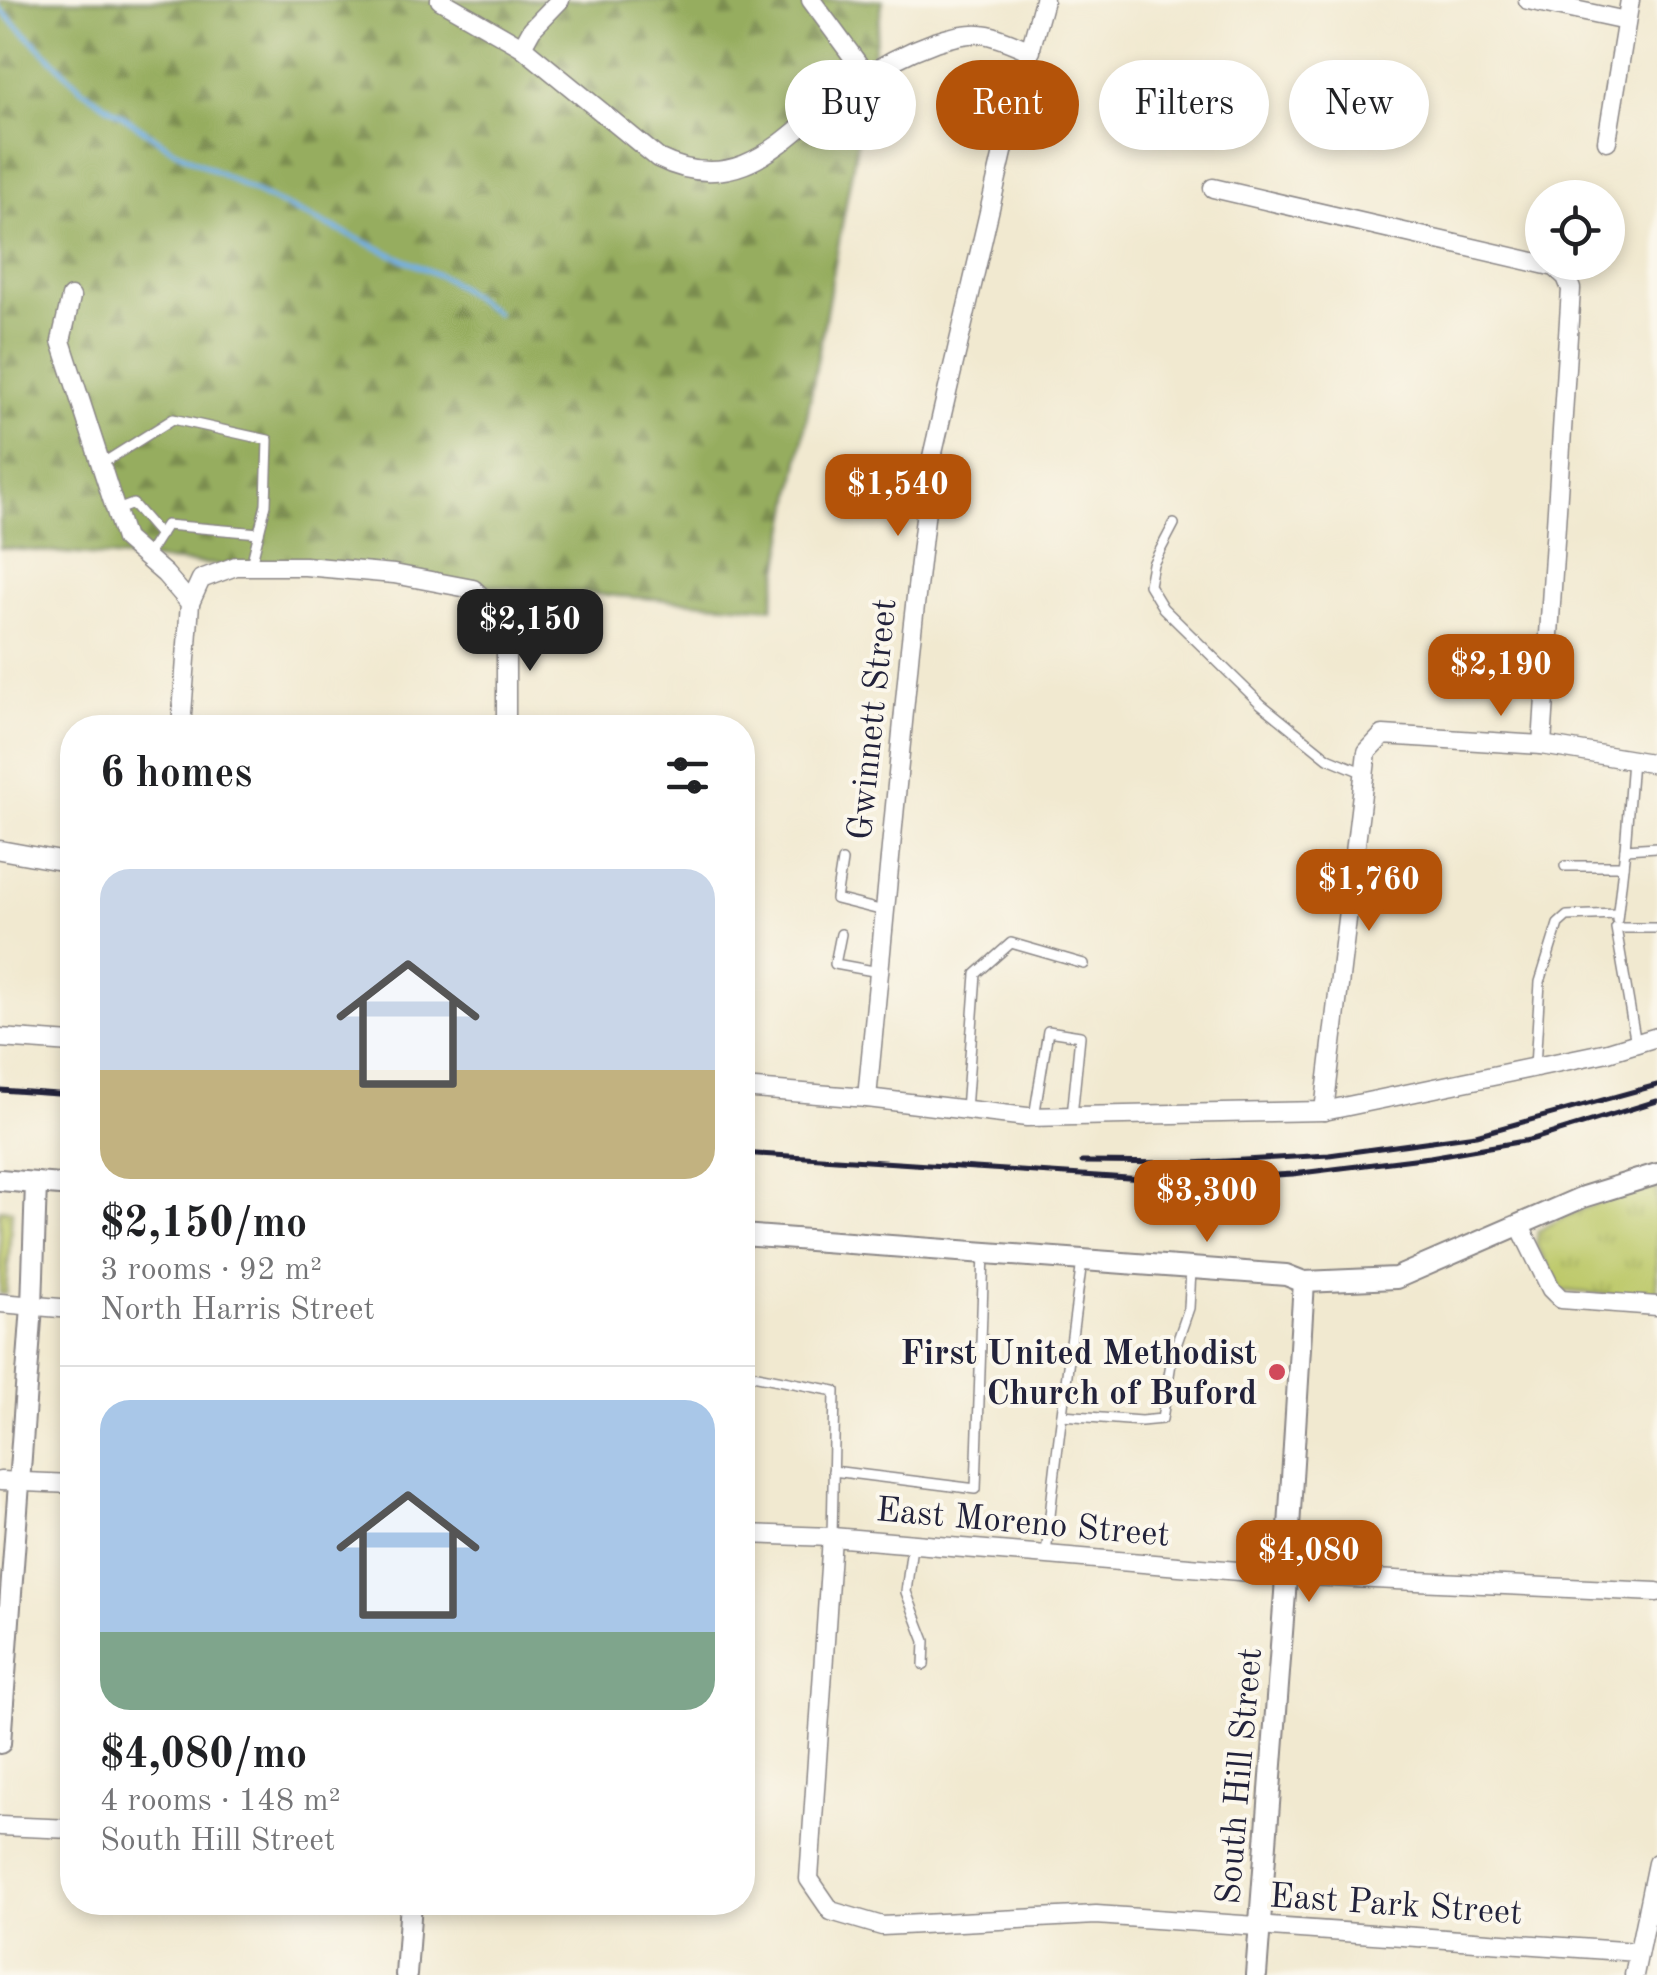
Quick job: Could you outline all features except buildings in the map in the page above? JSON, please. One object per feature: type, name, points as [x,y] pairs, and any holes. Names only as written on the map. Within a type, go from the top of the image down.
[{"type":"street","points":[[440,0],[522,47],[658,158],[682,170],[709,172],[734,168],[766,156],[785,141]]},
{"type":"street","points":[[522,47],[560,0]]},
{"type":"street","points":[[811,0],[855,60]]},
{"type":"street","name":"Gwinnett Street","points":[[866,1098],[932,457],[1007,135],[1044,0]]},
{"type":"street","points":[[1528,0],[1626,21]]},
{"type":"street","points":[[1607,141],[1630,0]]},
{"type":"street","points":[[896,60],[952,36],[986,34],[1032,51]]},
{"type":"street","points":[[1213,188],[1469,245],[1556,267],[1566,276],[1571,289],[1542,745]]},
{"type":"street","points":[[71,298],[61,340],[125,538],[190,603]]},
{"type":"street","points":[[182,715],[190,603],[201,579],[236,566],[305,566],[394,574],[472,589],[506,620],[506,715]]},
{"type":"street","points":[[1324,1111],[1366,752],[1383,735],[1542,745],[1657,764]]},
{"type":"street","points":[[0,850],[60,861]]},
{"type":"street","points":[[0,1038],[60,1042]]},
{"type":"street","points":[[755,1089],[1034,1117],[1324,1111],[1657,1038]]},
{"type":"street","points":[[755,1236],[1286,1275],[1304,1282],[1396,1278],[1583,1197],[1657,1174]]},
{"type":"street","points":[[0,1180],[60,1185]]},
{"type":"street","points":[[0,1743],[10,1481],[32,1306],[36,1184]]},
{"type":"street","points":[[1520,1224],[1551,1288],[1561,1299],[1657,1306]]},
{"type":"street","name":"South Hill Street","points":[[1256,1975],[1304,1282]]},
{"type":"street","points":[[0,1303],[60,1307]]},
{"type":"street","points":[[10,1481],[60,1483]]},
{"type":"street","name":"East Moreno Street","points":[[755,1534],[832,1537],[1286,1575],[1657,1592]]},
{"type":"street","name":"East Park Street","points":[[832,1537],[810,1879],[832,1911],[882,1926],[1096,1915],[1637,1952]]},
{"type":"street","points":[[0,1826],[60,1828]]},
{"type":"street","points":[[1634,1975],[1657,1863]]},
{"type":"street","points":[[406,1975],[410,1915]]},
{"type":"lane","points":[[103,463],[173,419],[268,440],[266,504],[251,566]]},
{"type":"lane","points":[[117,510],[134,504],[160,535]]},
{"type":"lane","points":[[1174,524],[1153,564],[1149,585],[1163,608],[1261,704],[1328,758],[1364,773]]},
{"type":"lane","points":[[145,558],[166,525],[259,533]]},
{"type":"lane","points":[[1632,760],[1616,928],[1636,1044]]},
{"type":"lane","points":[[1625,848],[1657,848]]},
{"type":"lane","points":[[842,861],[836,899],[884,911]]},
{"type":"lane","points":[[1565,866],[1623,866]]},
{"type":"lane","points":[[1535,1067],[1540,982],[1558,924],[1567,916],[1617,914]]},
{"type":"lane","points":[[1616,928],[1657,928]]},
{"type":"lane","points":[[840,934],[835,964],[878,972]]},
{"type":"lane","points":[[966,1110],[976,974],[1011,943],[1084,964]]},
{"type":"lane","points":[[1034,1117],[1048,1031],[1080,1036],[1072,1116]]},
{"type":"lane","points":[[833,1471],[976,1489],[984,1253]]},
{"type":"lane","points":[[1046,1556],[1056,1438],[1082,1260]]},
{"type":"lane","points":[[1062,1414],[1140,1421],[1162,1418],[1172,1357],[1189,1308],[1191,1269]]},
{"type":"lane","points":[[755,1376],[835,1391],[832,1537]]},
{"type":"lane","points":[[912,1546],[906,1592],[924,1641],[924,1665]]},
{"type":"green space","points":[[0,0],[883,0],[872,60],[785,60],[785,150],[856,150],[772,608],[0,548]]},
{"type":"green space","points":[[1657,1187],[1657,1299],[1562,1291],[1536,1245],[1538,1231],[1581,1209]]},
{"type":"green space","points":[[0,1209],[12,1210],[6,1294],[0,1294]]},
{"type":"waterway","points":[[0,9],[82,89],[174,150],[267,198],[447,279],[496,313]]},
{"type":"railway","points":[[1082,1162],[1192,1163],[1329,1155],[1476,1135],[1657,1085]]},
{"type":"railway","points":[[0,1090],[60,1094]]},
{"type":"railway","points":[[755,1154],[1174,1181],[1293,1174],[1430,1157],[1530,1140],[1657,1101]]},
{"type":"place","name":"First United Methodist Church of Buford","points":[[1277,1372]]}]
